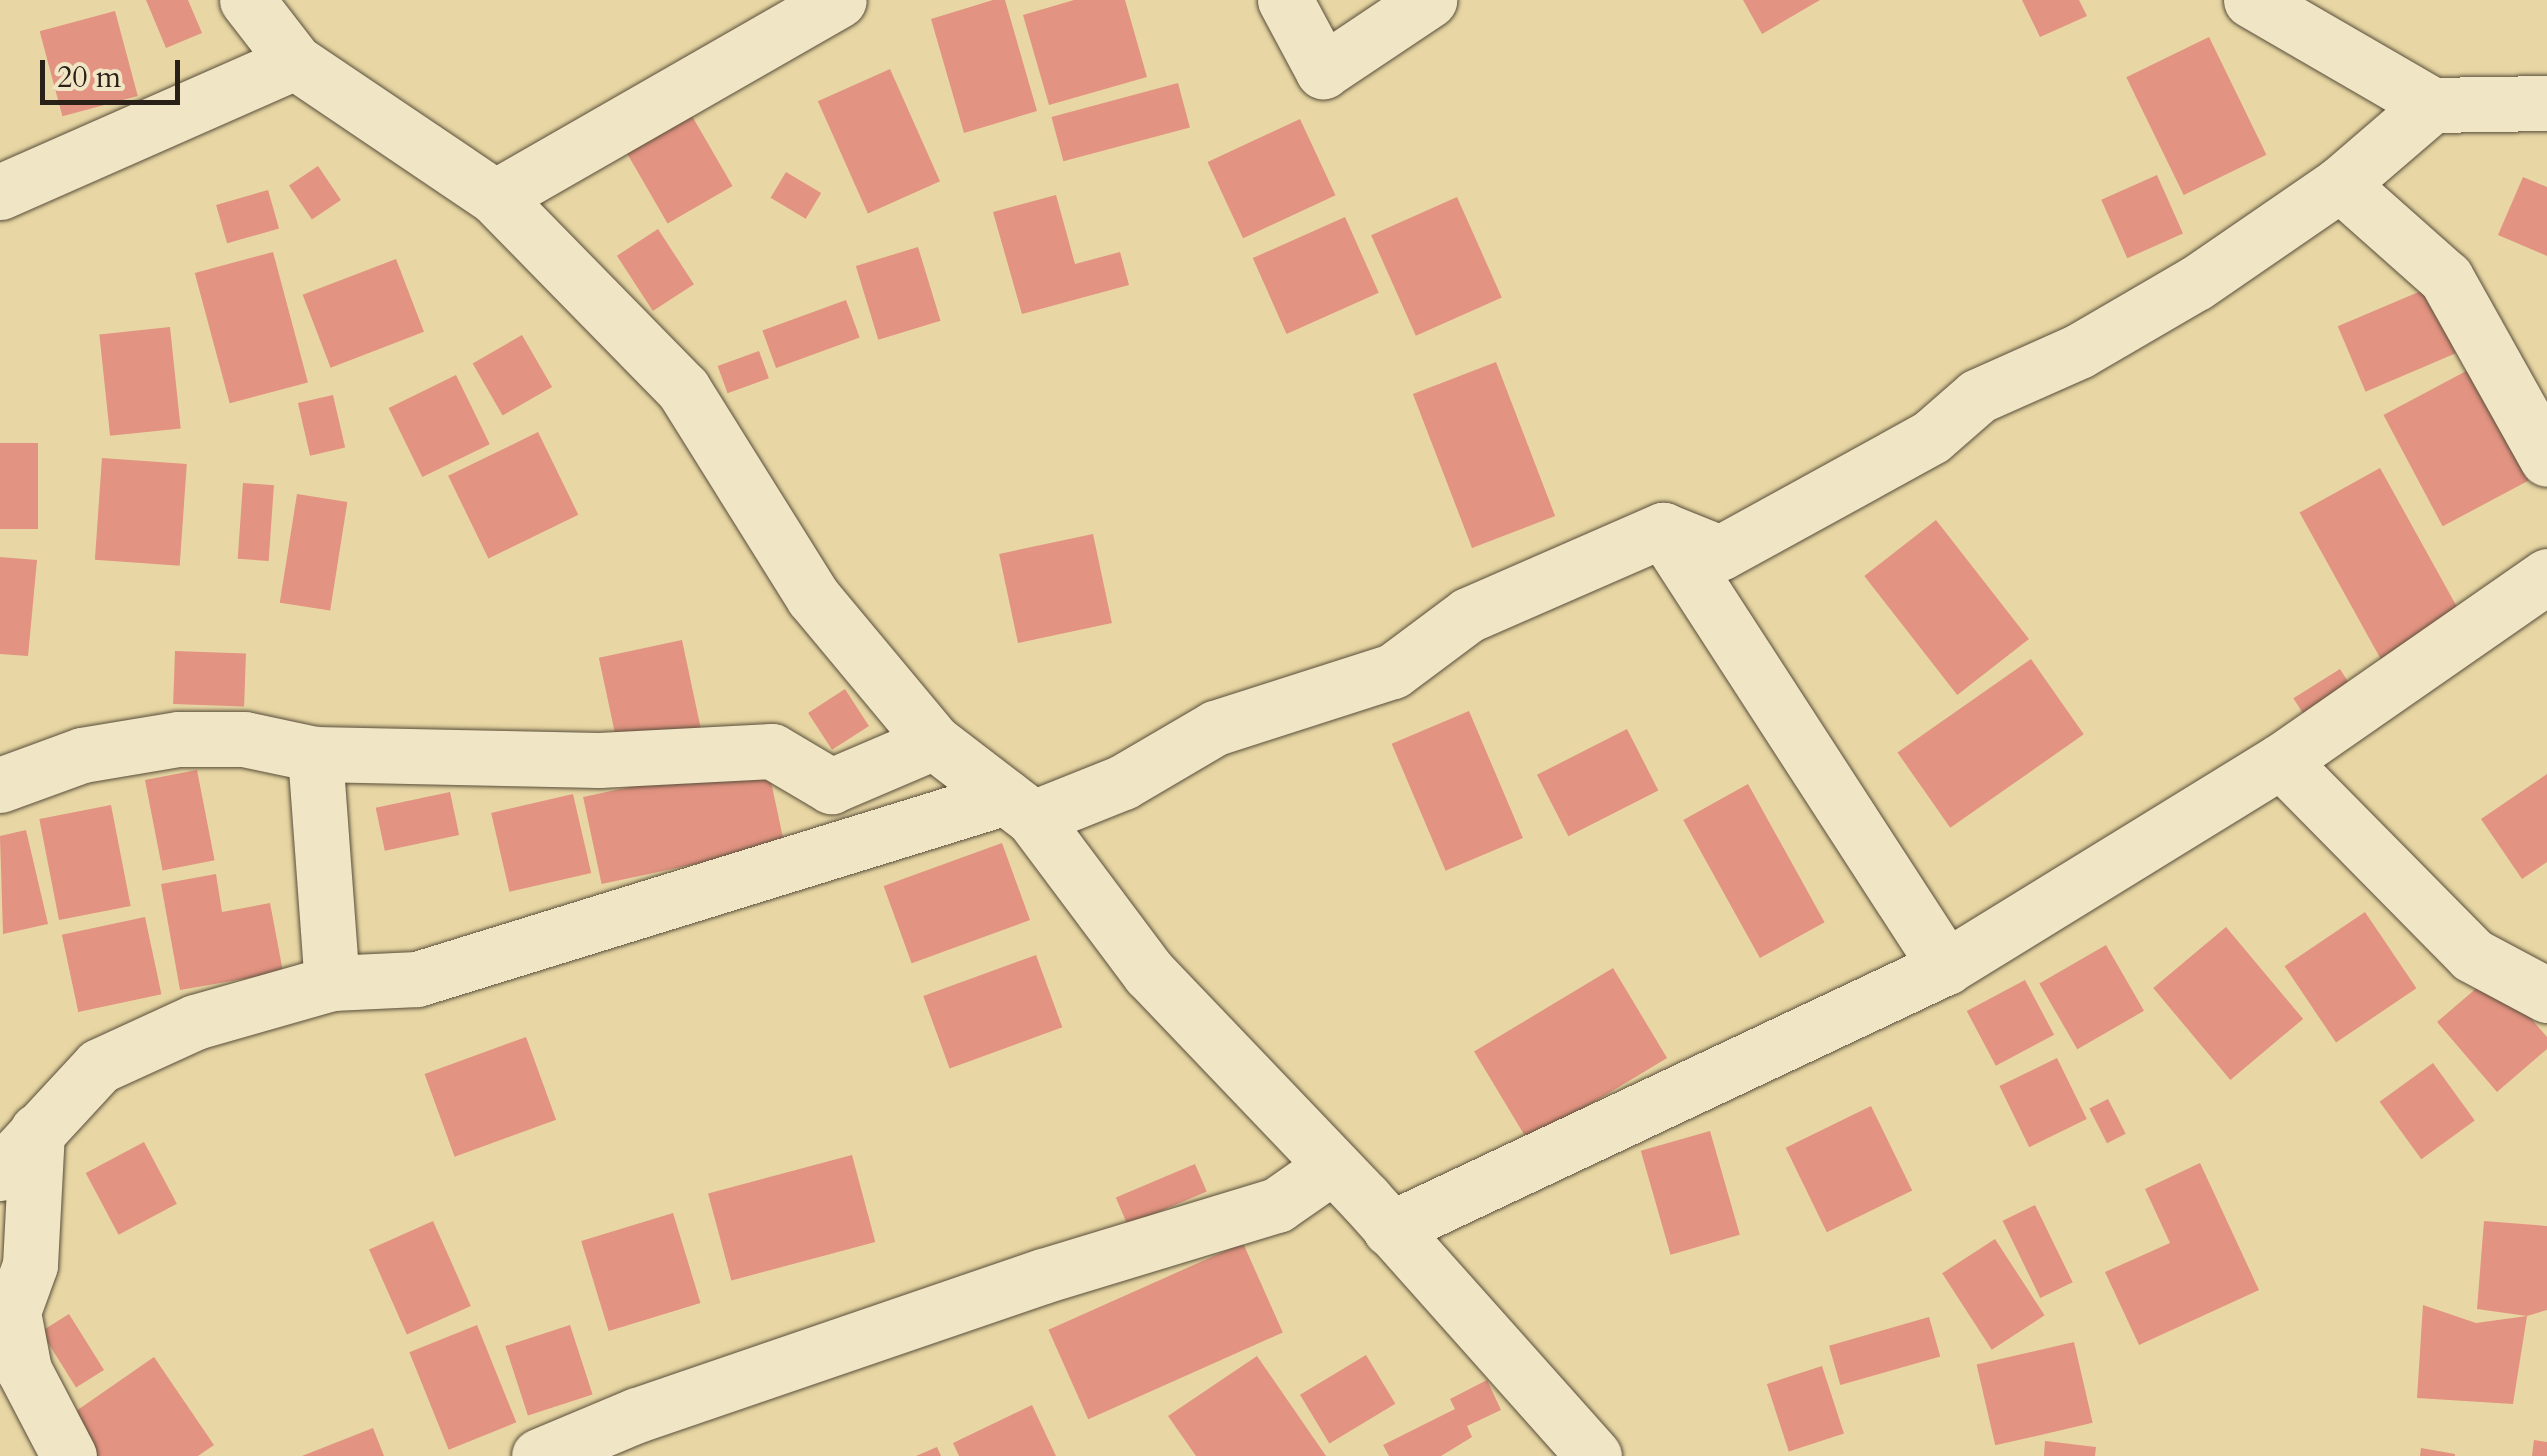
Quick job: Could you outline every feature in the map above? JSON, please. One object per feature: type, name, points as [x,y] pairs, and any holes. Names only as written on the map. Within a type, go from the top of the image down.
[{"type":"street","points":[[247,0],[294,62],[494,197],[683,389],[813,598],[934,742],[1020,808],[1149,973],[1333,1166],[1594,1456]]},
{"type":"street","points":[[494,197],[839,0]]},
{"type":"street","points":[[1285,0],[1324,71],[1429,0]]},
{"type":"street","points":[[2266,4],[2432,106],[2547,103]]},
{"type":"street","points":[[0,192],[294,62]]},
{"type":"street","points":[[0,1174],[100,1066],[195,1022],[332,983],[417,979],[1122,782],[1215,728],[1393,671],[1468,615],[1663,530],[1720,553],[1931,437],[1978,396],[2080,351],[2196,283],[2340,184],[2432,106]]},
{"type":"street","points":[[2340,184],[2446,278],[2547,459]]},
{"type":"street","points":[[1663,530],[1946,968]]},
{"type":"street","points":[[1390,1229],[1946,968],[2281,761],[2547,576]]},
{"type":"street","points":[[0,785],[82,755],[178,739],[244,739],[315,754],[599,760],[772,751],[831,786],[934,742]]},
{"type":"street","points":[[315,754],[334,948],[332,983]]},
{"type":"street","points":[[2281,761],[2472,956],[2547,995]]},
{"type":"street","points":[[37,1132],[30,1265],[13,1312],[24,1370],[68,1456]]},
{"type":"street","points":[[539,1456],[637,1416],[1043,1276],[1276,1205],[1333,1166]]},
{"type":"building","points":[[146,0],[188,0],[202,33],[166,48]]},
{"type":"building","points":[[1005,0],[1037,111],[964,133],[931,19]]},
{"type":"building","points":[[1074,0],[1125,0],[1147,77],[1049,105],[1023,15]]},
{"type":"building","points":[[1743,0],[1820,0],[1762,34]]},
{"type":"building","points":[[2022,0],[2079,0],[2087,16],[2040,37]]},
{"type":"building","points":[[115,11],[138,96],[62,116],[40,31]]},
{"type":"building","points":[[2209,37],[2266,155],[2184,195],[2126,77]]},
{"type":"building","points":[[890,69],[940,181],[868,213],[818,101]]},
{"type":"building","points":[[1178,83],[1190,127],[1063,161],[1051,117]]},
{"type":"building","points":[[688,109],[732,186],[668,224],[623,146]]},
{"type":"building","points":[[1300,119],[1335,195],[1243,238],[1208,162]]},
{"type":"building","points":[[318,166],[341,200],[312,220],[289,186]]},
{"type":"building","points":[[786,172],[821,193],[806,219],[771,198]]},
{"type":"building","points":[[2157,175],[2183,233],[2127,258],[2101,200]]},
{"type":"building","points":[[2523,177],[2547,187],[2547,256],[2498,235]]},
{"type":"building","points":[[268,190],[279,228],[227,243],[216,205]]},
{"type":"building","points":[[1056,195],[1075,264],[1120,252],[1129,285],[1022,314],[993,212]]},
{"type":"building","points":[[1457,197],[1502,297],[1416,336],[1371,235]]},
{"type":"building","points":[[1345,217],[1379,293],[1286,334],[1253,258]]},
{"type":"building","points":[[658,229],[694,284],[653,311],[617,256]]},
{"type":"building","points":[[918,247],[941,321],[878,340],[856,266]]},
{"type":"building","points":[[273,252],[308,382],[230,403],[195,273]]},
{"type":"building","points":[[396,259],[424,332],[331,368],[303,295]]},
{"type":"building","points":[[2428,288],[2456,353],[2366,392],[2338,326]]},
{"type":"building","points":[[846,300],[860,338],[776,368],[762,330]]},
{"type":"building","points":[[170,327],[181,428],[110,436],[99,334]]},
{"type":"building","points":[[522,335],[552,387],[503,415],[473,364]]},
{"type":"building","points":[[759,351],[769,378],[728,393],[718,366]]},
{"type":"building","points":[[1496,362],[1555,516],[1472,548],[1413,394]]},
{"type":"building","points":[[2470,369],[2529,480],[2443,526],[2383,415]]},
{"type":"building","points":[[456,375],[490,444],[422,477],[389,408]]},
{"type":"building","points":[[333,395],[345,448],[310,456],[298,403]]},
{"type":"building","points":[[538,432],[578,515],[488,559],[448,476]]},
{"type":"building","points":[[0,443],[38,443],[38,529],[0,529]]},
{"type":"building","points":[[102,458],[187,464],[180,566],[95,560]]},
{"type":"building","points":[[2380,468],[2463,618],[2383,663],[2300,513]]},
{"type":"building","points":[[243,483],[274,485],[269,561],[238,559]]},
{"type":"building","points":[[297,494],[347,502],[330,611],[280,603]]},
{"type":"building","points":[[1936,520],[2029,639],[1957,695],[1864,576]]},
{"type":"building","points":[[1093,534],[1112,623],[1018,643],[999,554]]},
{"type":"building","points":[[0,557],[37,560],[28,656],[0,654]]},
{"type":"building","points":[[682,640],[702,734],[619,752],[599,658]]},
{"type":"building","points":[[175,651],[246,653],[244,706],[173,704]]},
{"type":"building","points":[[2031,659],[2084,734],[1950,828],[1897,752]]},
{"type":"building","points":[[2340,669],[2360,701],[2313,730],[2293,698]]},
{"type":"building","points":[[845,689],[869,726],[832,750],[808,713]]},
{"type":"building","points":[[1469,711],[1523,838],[1446,871],[1392,744]]},
{"type":"building","points":[[1627,729],[1658,790],[1568,836],[1537,775]]},
{"type":"building","points":[[766,758],[785,845],[602,884],[583,797]]},
{"type":"building","points":[[197,770],[215,860],[163,870],[145,780]]},
{"type":"building","points":[[2547,774],[2547,862],[2522,879],[2481,819]]},
{"type":"building","points":[[1748,784],[1825,922],[1760,958],[1683,820]]},
{"type":"building","points":[[450,792],[459,835],[385,851],[376,808]]},
{"type":"building","points":[[573,794],[591,873],[509,892],[491,813]]},
{"type":"building","points":[[111,805],[131,906],[59,920],[39,819]]},
{"type":"building","points":[[26,830],[48,924],[3,934],[0,836]]},
{"type":"building","points":[[1002,843],[1030,920],[912,963],[884,886]]},
{"type":"building","points":[[216,874],[222,912],[270,903],[283,972],[180,990],[161,884]]},
{"type":"building","points":[[2365,912],[2416,988],[2336,1043],[2285,966]]},
{"type":"building","points":[[145,917],[161,994],[78,1012],[62,935]]},
{"type":"building","points":[[2226,927],[2303,1019],[2230,1080],[2153,988]]},
{"type":"building","points":[[2106,945],[2144,1011],[2077,1049],[2039,984]]},
{"type":"building","points":[[1036,955],[1062,1027],[950,1068],[923,996]]},
{"type":"building","points":[[1613,968],[1667,1058],[1528,1141],[1474,1051]]},
{"type":"building","points":[[2493,974],[2547,1037],[2547,1049],[2497,1092],[2437,1022]]},
{"type":"building","points":[[2025,980],[2054,1035],[1996,1066],[1967,1011]]},
{"type":"building","points":[[526,1037],[556,1120],[455,1157],[425,1074]]},
{"type":"building","points":[[2057,1058],[2087,1119],[2029,1147],[1999,1086]]},
{"type":"building","points":[[2433,1063],[2475,1120],[2421,1159],[2380,1102]]},
{"type":"building","points":[[2108,1099],[2126,1134],[2107,1143],[2089,1109]]},
{"type":"building","points":[[1871,1106],[1912,1190],[1827,1232],[1786,1148]]},
{"type":"building","points":[[1710,1131],[1740,1235],[1671,1255],[1641,1151]]},
{"type":"building","points":[[144,1142],[177,1204],[119,1235],[86,1173]]},
{"type":"building","points":[[852,1155],[875,1242],[731,1280],[708,1194]]},
{"type":"building","points":[[2200,1163],[2259,1290],[2139,1345],[2105,1272],[2170,1243],[2145,1189]]},
{"type":"building","points":[[1195,1164],[1207,1192],[1128,1225],[1116,1198]]},
{"type":"building","points":[[2035,1205],[2073,1282],[2040,1298],[2003,1221]]},
{"type":"building","points":[[673,1213],[700,1303],[609,1331],[581,1241]]},
{"type":"building","points":[[433,1221],[471,1306],[407,1334],[369,1249]]},
{"type":"building","points":[[2484,1221],[2547,1226],[2547,1310],[2527,1316],[2477,1309]]},
{"type":"building","points":[[1995,1239],[2045,1315],[1992,1350],[1942,1273]]},
{"type":"building","points":[[1243,1243],[1283,1333],[1088,1419],[1048,1330]]},
{"type":"building","points":[[2423,1305],[2476,1323],[2527,1316],[2513,1404],[2417,1398]]},
{"type":"building","points":[[69,1314],[104,1370],[76,1387],[41,1331]]},
{"type":"building","points":[[1929,1317],[1940,1356],[1840,1385],[1829,1346]]},
{"type":"building","points":[[477,1325],[516,1422],[449,1450],[409,1352]]},
{"type":"building","points":[[570,1325],[593,1394],[528,1415],[505,1346]]},
{"type":"building","points":[[2074,1342],[2093,1423],[1995,1445],[1977,1364]]},
{"type":"building","points":[[1366,1355],[1395,1404],[1329,1444],[1300,1395]]},
{"type":"building","points":[[1257,1356],[1326,1456],[1196,1456],[1168,1416]]},
{"type":"building","points":[[154,1357],[214,1445],[198,1456],[92,1456],[66,1418]]},
{"type":"building","points":[[1822,1366],[1844,1434],[1789,1451],[1767,1384]]},
{"type":"building","points":[[1487,1380],[1501,1410],[1467,1426],[1472,1437],[1441,1456],[1389,1456],[1383,1445],[1455,1409],[1450,1399]]},
{"type":"building","points":[[1032,1405],[1056,1456],[959,1456],[953,1443]]},
{"type":"building","points":[[373,1428],[384,1456],[302,1456]]},
{"type":"building","points":[[2534,1440],[2547,1442],[2547,1456],[2532,1456]]},
{"type":"building","points":[[2045,1441],[2096,1447],[2095,1456],[2044,1456]]},
{"type":"building","points":[[937,1447],[941,1456],[916,1456]]},
{"type":"building","points":[[2421,1448],[2455,1454],[2455,1456],[2420,1456]]}]
